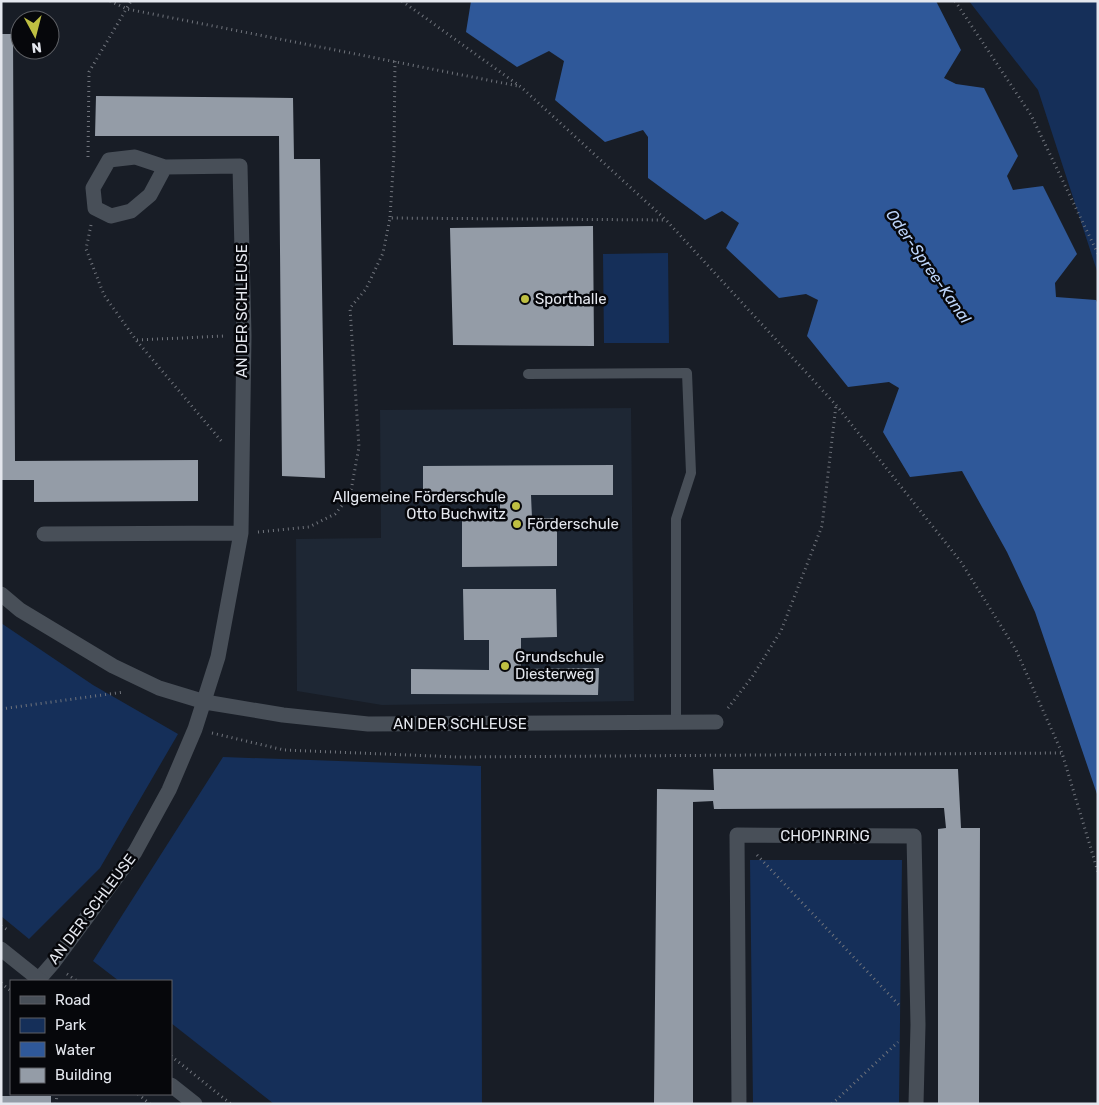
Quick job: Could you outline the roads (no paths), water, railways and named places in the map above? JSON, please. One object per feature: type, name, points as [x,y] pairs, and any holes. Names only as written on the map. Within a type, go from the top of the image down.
[{"type":"street","name":"AN DER SCHLEUSE","points":[[40,980],[135,852],[169,790],[205,702],[218,657],[241,533],[244,336],[240,166],[165,168],[135,157],[109,160],[93,188],[95,208],[111,216],[131,212],[150,195],[165,168]]},
{"type":"street","points":[[44,534],[241,533]]},
{"type":"street","name":"AN DER SCHLEUSE","points":[[1,594],[20,610],[113,666],[159,688],[205,702],[284,715],[368,724],[716,722]]},
{"type":"street","name":"CHOPINRING","points":[[739,1104],[737,835],[914,836],[918,1024],[916,1104]]},
{"type":"street","points":[[1,949],[40,980]]},
{"type":"street","points":[[172,1086],[195,1104]]},
{"type":"lane","points":[[528,374],[687,373],[691,472],[676,519],[676,723]]},
{"type":"water","name":"Oder-Spree-Kanal","points":[[471,1],[936,1],[961,50],[944,78],[956,84],[984,88],[1018,156],[1007,176],[1013,190],[1043,186],[1077,254],[1055,283],[1056,297],[1096,300],[1098,304],[1098,797],[1035,612],[1007,552],[962,471],[910,477],[883,432],[899,388],[889,382],[848,387],[807,336],[818,300],[806,294],[779,298],[726,248],[739,223],[722,211],[705,220],[648,178],[648,137],[643,130],[605,142],[555,100],[564,61],[549,51],[517,67],[466,32]]},
{"type":"place","name":"Sporthalle","points":[[525,299]]},
{"type":"place","name":"Allgemeine Förderschule Otto Buchwitz","points":[[516,506]]},
{"type":"place","name":"Förderschule","points":[[517,524]]},
{"type":"place","name":"Grundschule Diesterweg","points":[[505,666]]}]
